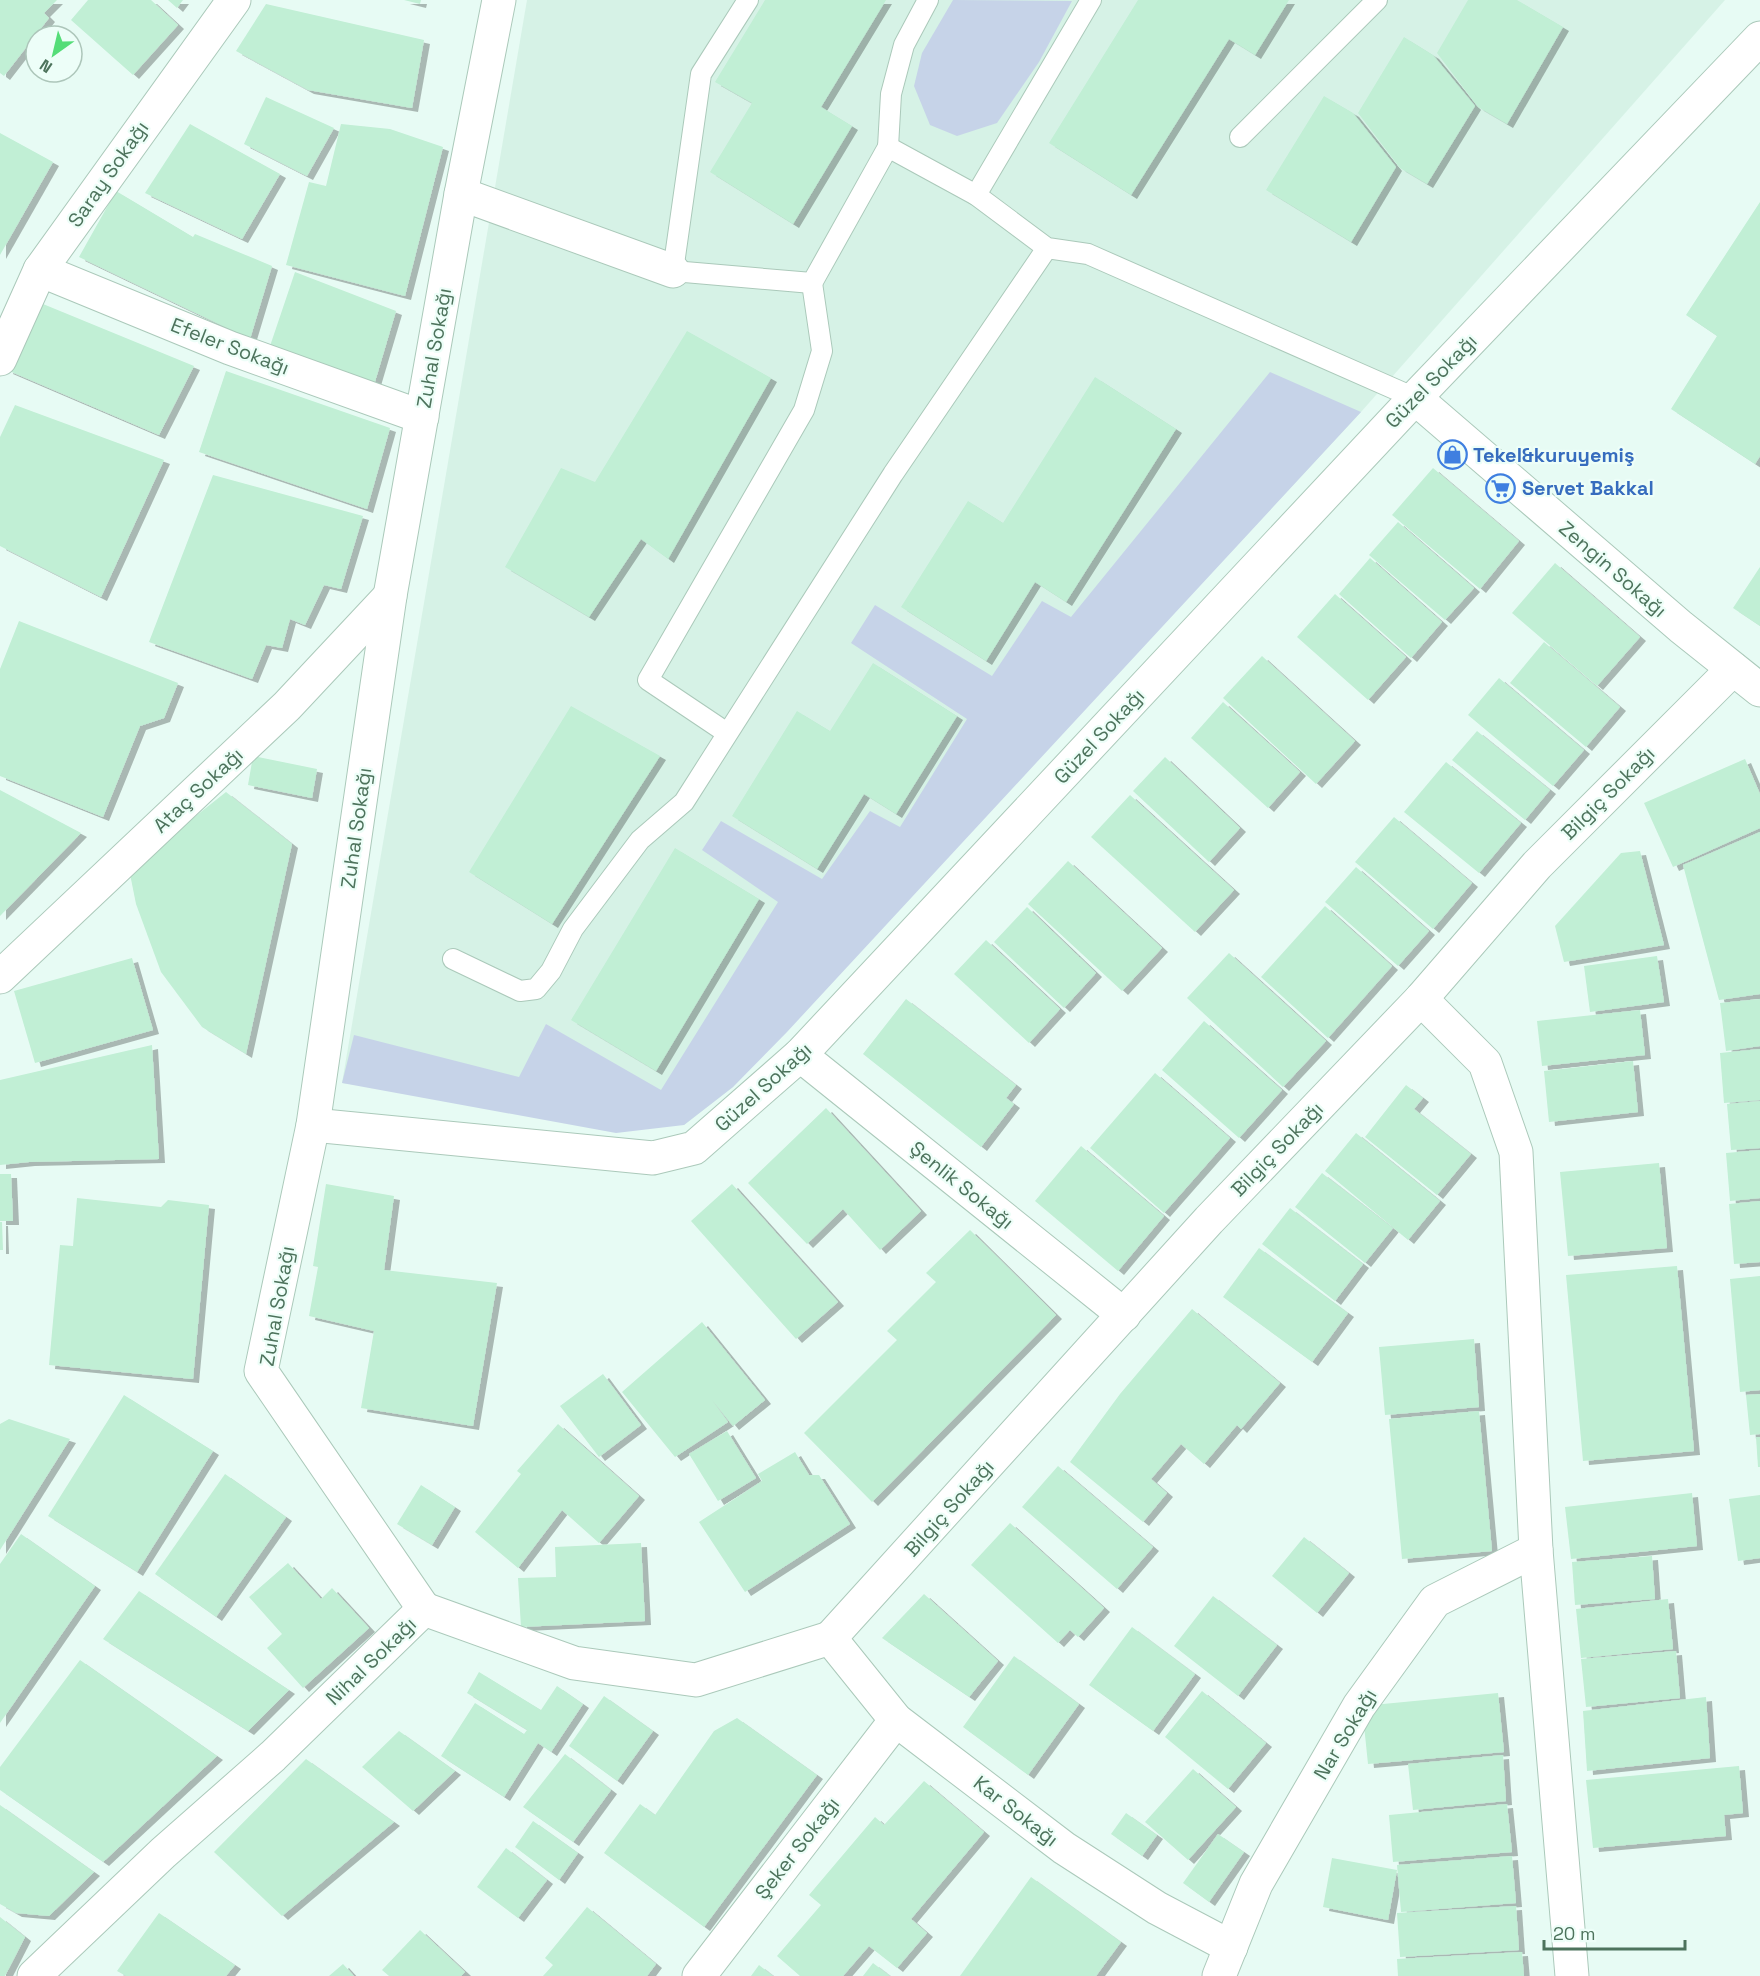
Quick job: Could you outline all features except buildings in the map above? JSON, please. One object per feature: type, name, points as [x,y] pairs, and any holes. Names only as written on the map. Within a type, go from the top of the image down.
[{"type":"street","name":"Saray Sokağı","points":[[0,359],[40,270],[234,0]]},
{"type":"street","name":"Zuhal Sokağı","points":[[424,1609],[261,1371],[313,1125],[390,596],[461,194],[499,0]]},
{"type":"street","name":"Güzel Sokağı","points":[[313,1125],[653,1158],[694,1148],[800,1055],[1415,398],[1760,38]]},
{"type":"street","points":[[461,194],[673,271]]},
{"type":"street","name":"Efeler Sokağı","points":[[40,270],[230,348],[422,417]]},
{"type":"street","name":"Zengin Sokağı","points":[[1415,398],[1760,690]]},
{"type":"street","name":"Ataç Sokağı","points":[[0,977],[287,706],[390,596]]},
{"type":"street","name":"Bilgiç Sokağı","points":[[830,1638],[1209,1220],[1421,999],[1537,865],[1733,669]]},
{"type":"street","points":[[1421,999],[1485,1063],[1516,1152],[1536,1550],[1572,1976]]},
{"type":"street","name":"Şenlik Sokağı","points":[[800,1055],[1124,1315]]},
{"type":"street","name":"Nar Sokağı","points":[[1225,1962],[1256,1884],[1359,1706],[1435,1601],[1536,1550]]},
{"type":"street","name":"Nihal Sokağı","points":[[34,1976],[163,1853],[273,1756],[424,1609],[574,1663],[696,1680],[830,1638]]},
{"type":"street","name":"Kar Sokağı","points":[[830,1638],[896,1720],[1064,1848],[1157,1908],[1225,1962]]},
{"type":"street","name":"Şeker Sokağı","points":[[699,1976],[896,1720]]},
{"type":"lane","points":[[748,0],[701,74],[673,271],[812,283]]},
{"type":"lane","points":[[727,734],[648,680],[804,410],[822,351],[812,283],[888,147],[891,94],[904,45],[928,0]]},
{"type":"lane","points":[[976,195],[1091,0]]},
{"type":"lane","points":[[1240,137],[1377,0]]},
{"type":"lane","points":[[888,147],[976,195],[1047,248],[1088,254],[1415,398]]},
{"type":"lane","points":[[453,959],[520,991],[536,989],[551,971],[573,929],[640,840],[684,802],[893,474],[1047,248]]},
{"type":"shaded area","points":[[527,0],[1725,0],[1361,412],[733,1087],[684,1125],[342,1083]]},
{"type":"shaded area","points":[[953,0],[1072,1],[1039,62],[997,123],[957,136],[930,125],[914,86],[922,53]]},
{"type":"shaded area","points":[[1270,372],[1361,412],[787,1032],[733,1087],[684,1125],[616,1133],[342,1083],[354,1035],[519,1077],[546,1024],[661,1090],[778,902],[702,850],[721,821],[822,879],[870,811],[900,827],[967,719],[851,643],[875,605],[992,676],[1042,601],[1071,617]]},
{"type":"place","name":"Tekel&kuruyemiş","points":[[1452,455]]},
{"type":"place","name":"Servet Bakkal","points":[[1501,488]]}]
